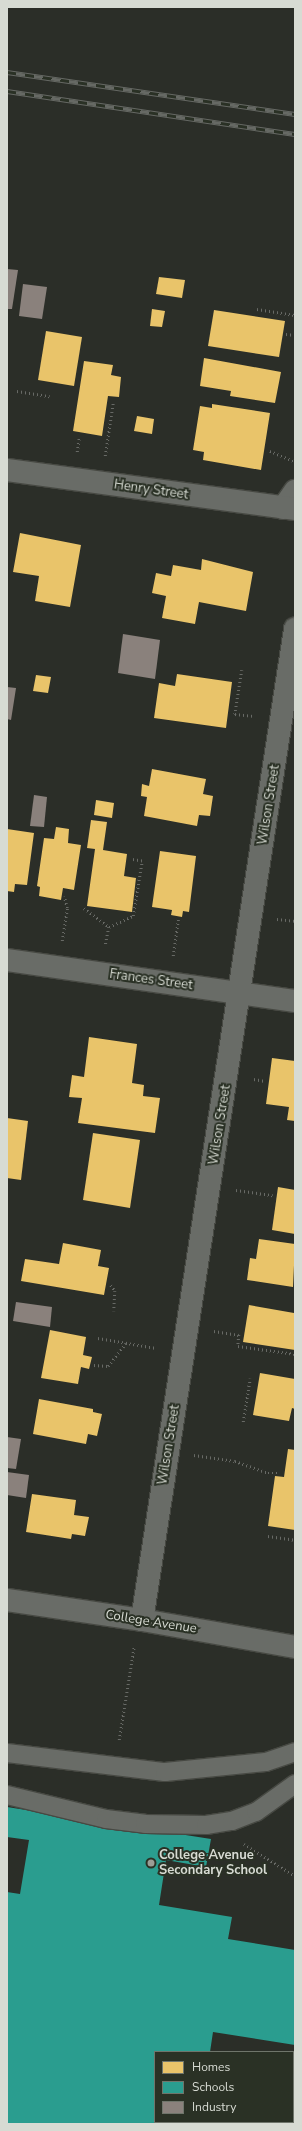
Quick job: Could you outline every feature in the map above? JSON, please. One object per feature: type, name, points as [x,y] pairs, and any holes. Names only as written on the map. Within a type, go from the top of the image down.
[{"type":"street","name":"Henry Street","points":[[7,470],[291,502]]},
{"type":"street","name":"Wilson Street","points":[[142,1620],[295,629]]},
{"type":"street","name":"Frances Street","points":[[7,960],[295,1001]]},
{"type":"street","name":"College Avenue","points":[[7,1600],[142,1620],[295,1647]]},
{"type":"lane","points":[[7,1753],[165,1772],[207,1770],[266,1762],[295,1752]]},
{"type":"lane","points":[[7,1795],[76,1813],[145,1824],[206,1825],[226,1822],[256,1812],[295,1784]]},
{"type":"path","points":[[257,309],[295,316]]},
{"type":"path","points":[[286,334],[295,335]]},
{"type":"path","points":[[17,391],[50,396]]},
{"type":"path","points":[[104,461],[113,403]]},
{"type":"path","points":[[76,457],[79,436]]},
{"type":"path","points":[[270,451],[294,462]]},
{"type":"path","points":[[242,670],[235,714],[255,717]]},
{"type":"path","points":[[108,927],[133,916],[142,861],[130,859]]},
{"type":"path","points":[[62,944],[67,908],[64,896]]},
{"type":"path","points":[[84,908],[108,927]]},
{"type":"path","points":[[172,961],[178,919]]},
{"type":"path","points":[[271,919],[295,921]]},
{"type":"path","points":[[105,951],[108,927]]},
{"type":"path","points":[[234,1190],[273,1195]]},
{"type":"path","points":[[111,1285],[115,1292],[114,1311]]},
{"type":"path","points":[[211,1330],[239,1335],[238,1346],[295,1354]]},
{"type":"path","points":[[98,1338],[162,1349]]},
{"type":"path","points":[[94,1365],[108,1366],[126,1343]]},
{"type":"path","points":[[243,1422],[250,1379]]},
{"type":"path","points":[[192,1454],[235,1461],[268,1472],[279,1473]]},
{"type":"path","points":[[268,1536],[295,1540]]},
{"type":"path","points":[[114,1766],[135,1644]]},
{"type":"path","points":[[226,1822],[244,1845],[295,1876]]},
{"type":"building: Homes","points":[[159,277],[185,280],[182,298],[156,294]]},
{"type":"building: Homes","points":[[152,309],[165,311],[162,327],[150,326]]},
{"type":"building: Homes","points":[[214,310],[285,321],[279,357],[208,346]]},
{"type":"building: Homes","points":[[46,331],[82,337],[74,386],[38,380]]},
{"type":"building: Homes","points":[[204,358],[281,372],[275,403],[230,396],[231,391],[200,386]]},
{"type":"building: Homes","points":[[84,361],[113,365],[111,375],[121,377],[119,397],[108,396],[102,436],[73,431]]},
{"type":"building: Homes","points":[[212,404],[270,413],[261,470],[203,460],[204,452],[193,450],[200,406],[212,408]]},
{"type":"building: Homes","points":[[137,416],[154,419],[152,434],[134,431]]},
{"type":"building: Homes","points":[[20,533],[81,545],[70,607],[35,601],[39,576],[13,572]]},
{"type":"building: Homes","points":[[202,559],[253,572],[246,611],[199,602],[195,624],[162,618],[166,596],[152,593],[156,573],[171,576],[173,565],[201,570]]},
{"type":"building: Homes","points":[[177,674],[232,682],[226,728],[154,718],[159,683],[175,686]]},
{"type":"building: Homes","points":[[36,675],[51,677],[48,693],[33,691]]},
{"type":"building: Homes","points":[[152,769],[206,779],[203,794],[213,796],[210,816],[199,815],[197,826],[144,816],[147,797],[141,796],[142,784],[149,786]]},
{"type":"building: Homes","points":[[96,800],[114,803],[112,818],[94,815]]},
{"type":"building: Homes","points":[[91,820],[107,822],[103,850],[127,854],[124,876],[136,878],[132,912],[87,906],[95,849],[87,848]]},
{"type":"building: Homes","points":[[56,827],[69,829],[68,843],[81,845],[74,890],[63,888],[61,900],[39,896],[40,887],[37,886],[44,838],[54,839]]},
{"type":"building: Homes","points":[[7,829],[34,833],[27,885],[15,884],[14,892],[7,891]]},
{"type":"building: Homes","points":[[160,851],[196,856],[189,912],[183,911],[182,917],[171,915],[172,910],[152,907]]},
{"type":"building: Homes","points":[[89,1037],[137,1044],[132,1083],[144,1085],[143,1096],[160,1098],[155,1133],[78,1123],[82,1098],[69,1097],[72,1075],[84,1077]]},
{"type":"building: Homes","points":[[272,1058],[295,1061],[295,1121],[287,1120],[289,1107],[266,1104]]},
{"type":"building: Homes","points":[[7,1118],[28,1121],[21,1180],[7,1178]]},
{"type":"building: Homes","points":[[93,1133],[140,1140],[130,1208],[83,1200]]},
{"type":"building: Homes","points":[[278,1187],[295,1190],[295,1234],[272,1230]]},
{"type":"building: Homes","points":[[259,1239],[295,1244],[293,1287],[247,1280],[250,1258],[256,1259]]},
{"type":"building: Homes","points":[[63,1243],[101,1250],[98,1266],[109,1268],[104,1295],[21,1281],[25,1259],[59,1264]]},
{"type":"building: Homes","points":[[249,1305],[294,1313],[295,1350],[243,1342]]},
{"type":"building: Homes","points":[[50,1330],[86,1337],[83,1355],[92,1357],[89,1369],[81,1367],[78,1384],[41,1378]]},
{"type":"building: Homes","points":[[260,1373],[295,1379],[295,1409],[292,1408],[289,1421],[253,1415]]},
{"type":"building: Homes","points":[[39,1399],[93,1409],[93,1412],[102,1414],[97,1436],[88,1434],[86,1444],[33,1434]]},
{"type":"building: Homes","points":[[288,1449],[295,1450],[295,1530],[268,1526],[275,1476],[284,1477]]},
{"type":"building: Homes","points":[[32,1494],[76,1500],[74,1515],[89,1517],[85,1536],[72,1534],[71,1539],[26,1532]]},
{"type":"building: Schools","points":[[7,1807],[211,1839],[206,1867],[166,1860],[159,1905],[232,1917],[228,1939],[295,1950],[295,2045],[213,2032],[210,2051],[154,2051],[154,2123],[199,2124],[7,2124],[7,1892],[20,1894],[29,1840],[7,1837]]},
{"type":"building: Industry","points":[[7,269],[18,270],[12,309],[7,309]]},
{"type":"building: Industry","points":[[23,284],[47,287],[42,319],[19,316]]},
{"type":"building: Industry","points":[[123,634],[160,640],[155,679],[118,673]]},
{"type":"building: Industry","points":[[7,687],[16,688],[11,720],[7,719]]},
{"type":"building: Industry","points":[[34,795],[47,797],[44,827],[30,826]]},
{"type":"building: Industry","points":[[16,1302],[52,1307],[50,1327],[13,1321]]},
{"type":"building: Industry","points":[[7,1437],[21,1439],[16,1469],[7,1468]]},
{"type":"building: Industry","points":[[7,1472],[29,1475],[26,1498],[7,1495]]},
{"type":"railway","points":[[7,72],[295,114]]},
{"type":"railway","points":[[7,91],[295,134]]},
{"type":"place","name":"College Avenue Secondary School","points":[[151,1863]]}]
